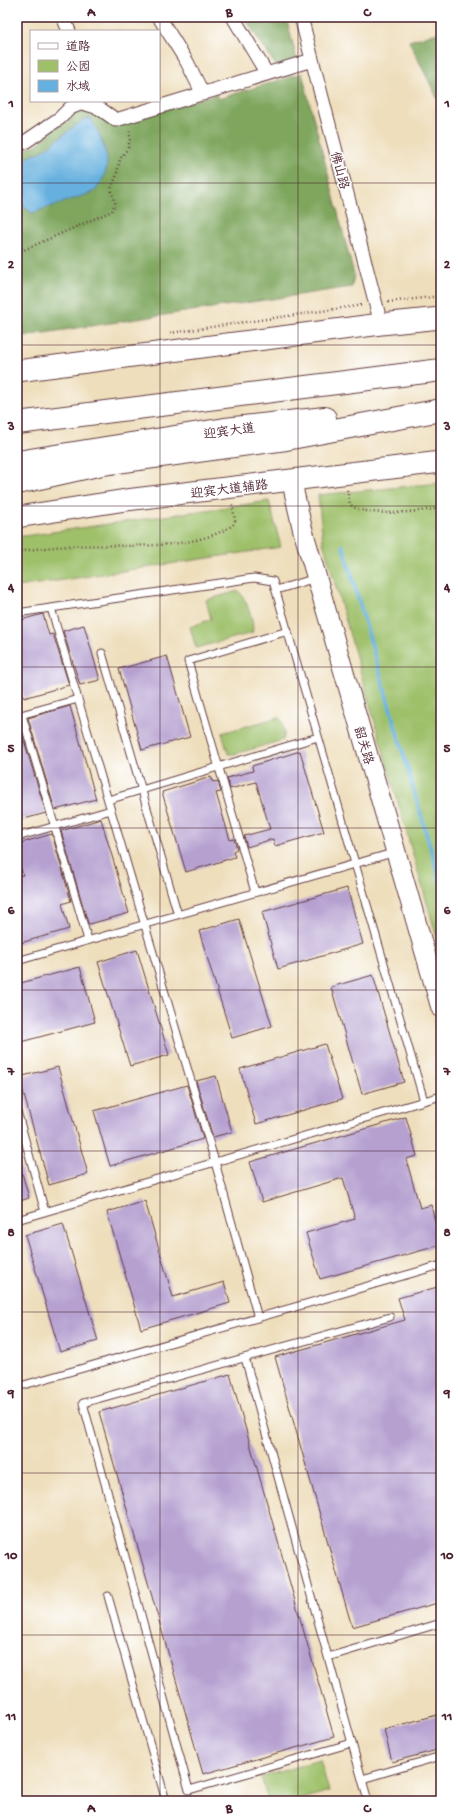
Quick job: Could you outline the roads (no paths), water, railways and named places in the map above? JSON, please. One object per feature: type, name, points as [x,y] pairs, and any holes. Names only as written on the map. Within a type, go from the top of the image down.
[{"type":"highway","points":[[17,408],[224,385],[441,366]]},
{"type":"highway","points":[[17,423],[441,370]]},
{"type":"highway","name":"迎宾大道","points":[[17,462],[225,430],[441,404]]},
{"type":"highway","points":[[17,483],[102,464],[286,438],[441,410]]},
{"type":"main road","points":[[17,371],[381,324],[441,318]]},
{"type":"main road","name":"迎宾大道辅路","points":[[17,517],[126,500],[294,481],[441,462]]},
{"type":"street","points":[[63,17],[69,30]]},
{"type":"street","points":[[159,17],[187,62],[203,94]]},
{"type":"street","points":[[233,17],[267,74]]},
{"type":"street","name":"佛山路","points":[[301,17],[381,324]]},
{"type":"street","points":[[17,145],[25,142],[60,118],[70,108],[83,102],[99,108],[116,120],[312,60]]},
{"type":"street","name":"韶关路","points":[[294,481],[294,492],[316,578],[441,1008]]},
{"type":"lane","points":[[17,613],[254,578],[273,581],[424,1101]]},
{"type":"lane","points":[[276,590],[316,578]]},
{"type":"lane","points":[[51,608],[215,1162],[258,1318]]},
{"type":"lane","points":[[255,892],[188,661],[288,631]]},
{"type":"lane","points":[[102,653],[178,915]]},
{"type":"lane","points":[[78,699],[19,715],[55,826],[88,940]]},
{"type":"lane","points":[[108,800],[318,738]]},
{"type":"lane","points":[[17,837],[111,810]]},
{"type":"lane","points":[[17,961],[396,852]]},
{"type":"lane","points":[[17,1220],[441,1096]]},
{"type":"lane","points":[[17,1111],[46,1212]]},
{"type":"lane","points":[[17,1387],[441,1265]]},
{"type":"lane","points":[[352,1743],[190,1790],[83,1403],[390,1317]]},
{"type":"lane","points":[[245,1358],[368,1801]]},
{"type":"lane","points":[[108,1596],[166,1801]]},
{"type":"lane","points":[[328,1657],[441,1623]]},
{"type":"lane","points":[[362,1779],[441,1756]]},
{"type":"water","points":[[90,118],[96,127],[107,157],[105,174],[99,186],[94,192],[32,213],[17,200],[17,162],[41,152],[83,120]]},
{"type":"waterway","points":[[343,546],[441,884]]}]
